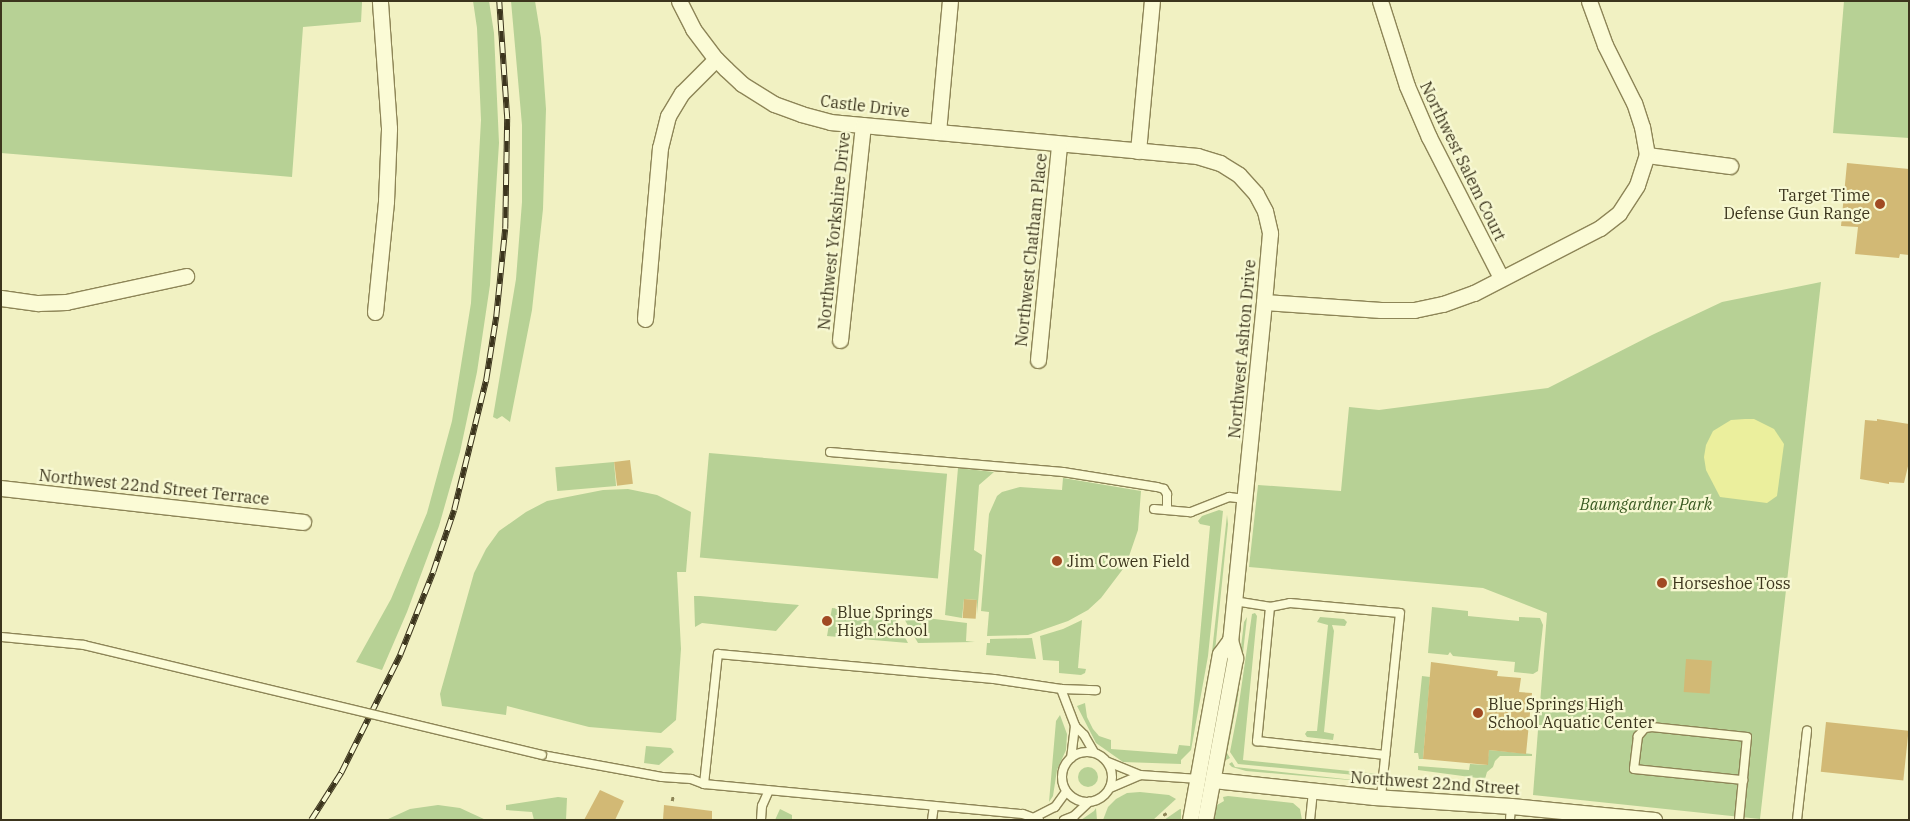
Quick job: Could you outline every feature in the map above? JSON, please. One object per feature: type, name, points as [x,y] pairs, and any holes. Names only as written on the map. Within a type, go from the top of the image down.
[{"type":"street","points":[[375,312],[386,201],[389,128],[380,1]]},
{"type":"street","name":"Castle Drive","points":[[679,1],[693,29],[716,59],[742,84],[774,104],[830,122],[1059,144]]},
{"type":"street","points":[[938,132],[950,1]]},
{"type":"street","points":[[1138,151],[1152,1]]},
{"type":"street","name":"Northwest Salem Court","points":[[1380,1],[1407,86],[1429,137],[1501,278]]},
{"type":"street","points":[[1264,302],[1414,310],[1443,304],[1474,293],[1600,228],[1619,213],[1637,185],[1647,155],[1642,127],[1634,103],[1605,46],[1589,1]]},
{"type":"street","points":[[644,319],[660,148],[668,116],[682,93],[716,59]]},
{"type":"street","name":"Northwest Yorkshire Drive","points":[[840,340],[863,125]]},
{"type":"street","name":"Northwest Ashton Drive","points":[[1059,144],[1197,156],[1220,163],[1239,175],[1256,194],[1265,212],[1270,233],[1230,640],[1235,658],[1205,820]]},
{"type":"street","name":"Northwest Chatham Place","points":[[1038,360],[1059,144]]},
{"type":"street","points":[[1647,155],[1730,166]]},
{"type":"street","points":[[1,298],[38,303],[66,302],[186,276]]},
{"type":"street","name":"Northwest 22nd Street Terrace","points":[[1,488],[303,522]]},
{"type":"street","name":"Northwest Ashton Drive","points":[[1190,820],[1220,654],[1230,640]]},
{"type":"street","name":"Northwest 22nd Street","points":[[1213,780],[1511,813],[1654,820]]},
{"type":"lane","points":[[830,452],[1063,472],[1157,486],[1164,489],[1167,494],[1167,510]]},
{"type":"lane","points":[[1154,509],[1191,512],[1229,497],[1245,498]]},
{"type":"lane","points":[[1234,601],[1270,607],[1290,603],[1400,613],[1381,798]]},
{"type":"lane","points":[[1270,607],[1257,741],[1385,755]]},
{"type":"lane","points":[[1,636],[84,645],[542,755],[662,776],[691,779],[704,784],[1037,818],[1055,807],[1066,792]]},
{"type":"lane","points":[[704,784],[718,654],[994,679],[1033,686],[1096,690]]},
{"type":"lane","points":[[1061,688],[1075,726],[1084,735],[1094,752],[1107,761],[1140,775],[1213,780]]},
{"type":"lane","points":[[1071,758],[1075,726]]},
{"type":"lane","points":[[1739,820],[1743,780],[1747,737],[1652,727],[1645,728],[1638,736],[1634,769],[1743,780]]},
{"type":"lane","points":[[1797,820],[1807,731]]},
{"type":"lane","points":[[1089,802],[1075,799],[1066,792],[1062,777],[1066,763],[1071,758],[1078,753],[1094,752]]},
{"type":"lane","points":[[1107,761],[1112,774],[1110,788]]},
{"type":"lane","points":[[1064,820],[1074,816],[1089,802],[1102,798],[1110,788],[1140,775]]},
{"type":"lane","points":[[760,820],[762,806],[769,790]]},
{"type":"lane","points":[[1310,820],[1313,791]]},
{"type":"lane","points":[[932,820],[934,806]]},
{"type":"path","points":[[672,802],[673,796]]},
{"type":"path","points":[[1163,815],[1167,812]]},
{"type":"green space","points":[[1,1],[362,1],[362,3],[361,22],[303,27],[292,177],[1,153]]},
{"type":"green space","points":[[473,1],[489,1],[494,33],[499,143],[490,285],[477,372],[460,452],[439,526],[407,612],[382,670],[356,662],[391,599],[427,513],[452,421],[471,303],[481,120],[477,28]]},
{"type":"green space","points":[[511,1],[535,1],[541,38],[546,109],[543,209],[532,310],[510,422],[502,416],[497,419],[493,417],[516,279],[522,202],[522,125]]},
{"type":"green space","points":[[1844,1],[1909,1],[1909,138],[1833,133]]},
{"type":"green space","name":"Baumgardner Park","points":[[1821,282],[1760,819],[1533,795],[1547,613],[1483,588],[1249,567],[1258,485],[1341,491],[1349,407],[1379,410],[1548,388],[1722,302]]},
{"type":"green space","points":[[709,453],[947,474],[938,578],[700,558]]},
{"type":"green space","points":[[614,462],[616,486],[557,491],[555,467]]},
{"type":"green space","points":[[958,468],[994,472],[979,485],[974,550],[982,555],[977,614],[977,600],[964,599],[962,618],[945,615]]},
{"type":"green space","name":"Jim Cowen Field","points":[[1063,478],[1141,491],[1138,530],[1126,565],[1101,598],[1088,610],[1068,621],[1028,635],[987,636],[989,612],[981,611],[989,514],[997,496],[1002,492],[1020,487],[1062,490]]},
{"type":"green space","points":[[628,489],[657,495],[691,512],[686,572],[677,572],[681,649],[676,720],[661,733],[589,727],[507,706],[506,715],[442,706],[440,694],[474,573],[486,549],[499,531],[526,512],[547,501],[603,490]]},
{"type":"green space","points":[[1219,510],[1223,511],[1208,656],[1191,750],[1181,760],[1181,764],[1123,762],[1096,743],[1077,706],[1085,703],[1087,717],[1093,729],[1099,736],[1111,740],[1111,749],[1177,754],[1179,745],[1190,746],[1210,526],[1200,524],[1198,521],[1202,516]]},
{"type":"green space","points":[[1227,515],[1228,524],[1214,661],[1211,661]]},
{"type":"green space","points":[[694,596],[799,605],[776,631],[702,623],[695,627]]},
{"type":"green space","points":[[1432,607],[1468,611],[1468,616],[1519,621],[1519,617],[1540,618],[1543,625],[1538,671],[1533,674],[1514,672],[1515,662],[1453,656],[1450,652],[1448,655],[1428,653]]},
{"type":"green space","points":[[832,608],[892,613],[908,643],[827,636]]},
{"type":"green space","points":[[1255,613],[1257,616],[1243,760],[1378,774],[1376,777],[1238,764],[1230,752],[1252,614]]},
{"type":"green space","points":[[902,615],[967,623],[966,641],[975,642],[918,643]]},
{"type":"green space","points":[[1247,617],[1240,680],[1237,680],[1244,622]]},
{"type":"green space","points":[[1320,617],[1344,619],[1347,622],[1345,626],[1332,625],[1334,631],[1324,732],[1334,734],[1333,740],[1307,737],[1305,734],[1307,731],[1317,731],[1328,625],[1317,622]]},
{"type":"green space","points":[[1082,620],[1078,668],[1086,669],[1085,673],[1081,675],[1059,673],[1059,661],[1043,660],[1040,636],[1063,629]]},
{"type":"green space","points":[[1032,638],[1036,659],[986,655],[987,643],[990,643],[990,639]]},
{"type":"green space","points":[[1422,676],[1430,677],[1423,759],[1419,759],[1418,753],[1414,753]]},
{"type":"green space","points":[[1236,685],[1239,685],[1238,697],[1227,753],[1230,758],[1226,760],[1224,754]]},
{"type":"green space","points":[[1060,715],[1067,734],[1066,750],[1057,770],[1053,796],[1049,802],[1056,721]]},
{"type":"green space","points":[[646,746],[671,748],[674,752],[659,765],[644,763]]},
{"type":"green space","points":[[1489,750],[1532,754],[1532,756],[1500,756],[1495,761],[1493,767],[1487,772],[1485,779],[1418,770],[1418,766],[1469,770],[1470,764],[1487,765]]},
{"type":"green space","points":[[1232,762],[1235,767],[1372,782],[1246,771],[1232,767],[1229,764]]},
{"type":"green space","points":[[1088,767],[1095,770],[1098,777],[1095,784],[1088,787],[1081,784],[1078,777],[1081,770]]},
{"type":"green space","points":[[1140,792],[1169,795],[1176,799],[1153,820],[1103,820],[1108,807],[1116,799],[1127,793]]},
{"type":"green space","points":[[558,797],[567,798],[566,820],[534,820],[532,812],[506,810],[506,805]]},
{"type":"green space","points":[[1223,797],[1293,803],[1300,809],[1302,820],[1213,820],[1217,805],[1224,801]]},
{"type":"green space","points":[[438,805],[460,808],[486,820],[386,820],[410,809]]},
{"type":"green space","points":[[1096,808],[1097,820],[1081,820],[1094,811]]},
{"type":"green space","points":[[780,809],[792,815],[792,820],[775,820]]},
{"type":"green space","points":[[1180,809],[1181,820],[1164,820]]},
{"type":"sand","points":[[1754,419],[1774,429],[1784,444],[1777,496],[1767,503],[1720,497],[1706,470],[1704,457],[1706,445],[1713,431],[1731,420]]},
{"type":"building","points":[[1847,163],[1909,169],[1909,255],[1900,254],[1899,258],[1855,254],[1858,227],[1841,226]]},
{"type":"building","points":[[1877,419],[1909,424],[1909,462],[1904,483],[1889,482],[1889,484],[1860,479],[1865,420],[1877,421]]},
{"type":"building","points":[[630,460],[633,484],[617,486],[614,462]]},
{"type":"building","points":[[964,599],[977,600],[976,619],[963,618]]},
{"type":"building","points":[[1686,659],[1712,661],[1710,694],[1684,692]]},
{"type":"building","name":"Blue Springs High School Aquatic Center","points":[[1431,662],[1498,671],[1497,676],[1521,678],[1519,692],[1532,693],[1526,754],[1489,750],[1488,765],[1423,759]]},
{"type":"building","points":[[1826,722],[1909,731],[1903,780],[1821,772]]},
{"type":"building","points":[[600,790],[624,801],[615,820],[584,820]]},
{"type":"building","points":[[664,805],[712,811],[712,820],[663,820]]},
{"type":"railway","points":[[311,820],[341,773],[400,655],[433,572],[454,510],[486,380],[496,317],[505,229],[507,119],[499,1]]},
{"type":"place","name":"Target Time Defense Gun Range","points":[[1880,204]]},
{"type":"place","name":"Jim Cowen Field","points":[[1057,561]]},
{"type":"place","name":"Horseshoe Toss","points":[[1662,583]]},
{"type":"place","name":"Blue Springs High School","points":[[827,621]]},
{"type":"place","name":"Blue Springs High School Aquatic Center","points":[[1478,713]]}]
